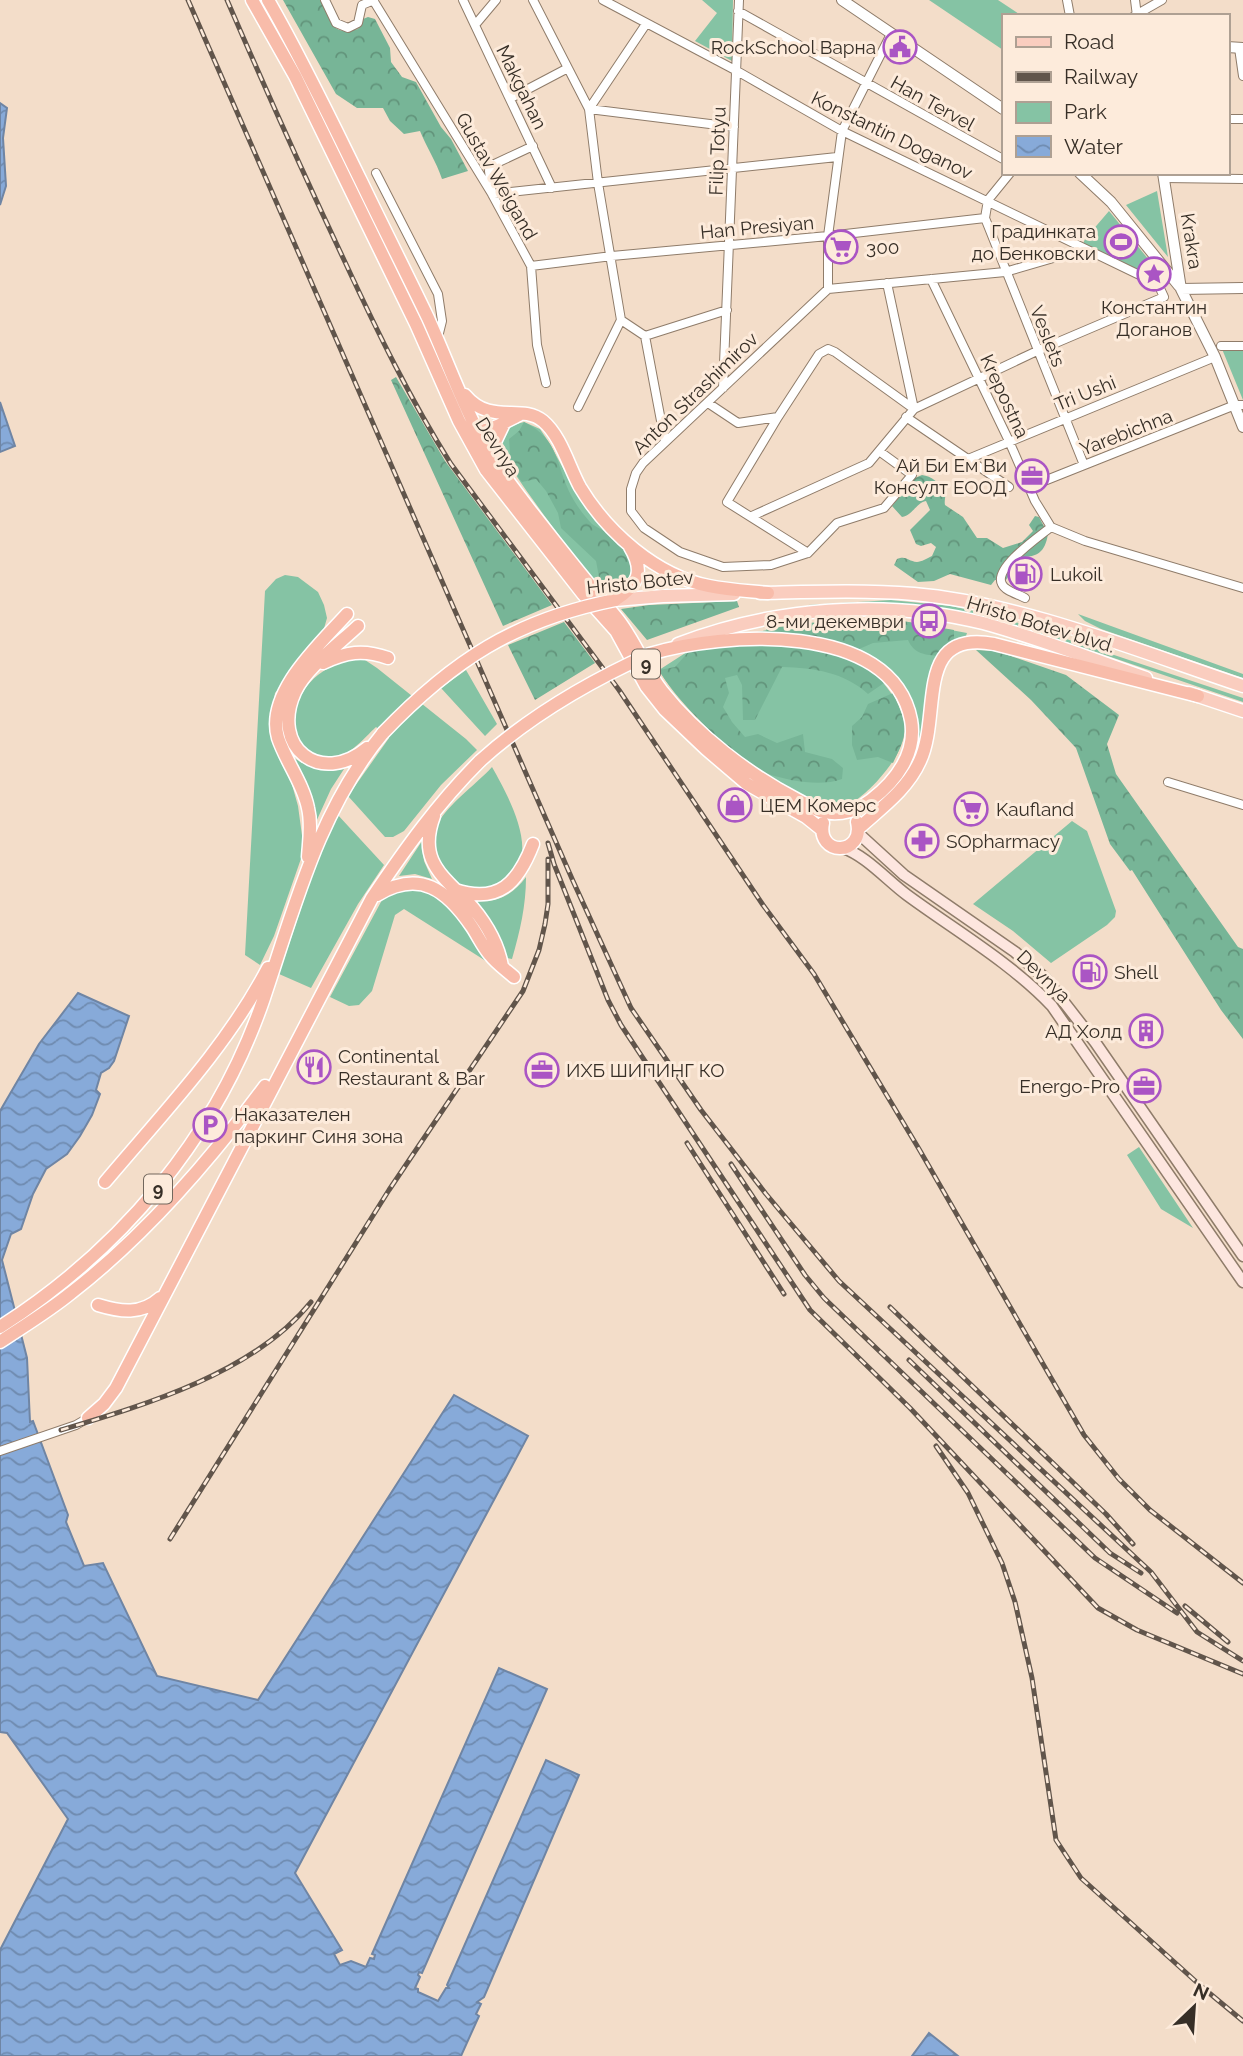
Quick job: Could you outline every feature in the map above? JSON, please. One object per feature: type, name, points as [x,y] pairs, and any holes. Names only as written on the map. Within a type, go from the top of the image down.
[{"type":"highway","name":"Devnya","points":[[252,0],[295,75],[416,324],[459,421],[492,478],[583,594],[617,631],[646,686],[665,710],[747,784],[806,817],[821,829]]},
{"type":"highway","name":"Devnya","points":[[268,0],[307,71],[437,340],[476,430],[500,470],[585,582],[627,631],[656,682],[681,712],[724,751],[763,780],[810,806],[833,813]]},
{"type":"highway","points":[[459,388],[479,407],[504,417]]},
{"type":"highway","points":[[472,446],[476,430],[486,431],[504,417],[519,414],[538,418],[550,428],[586,496],[608,524],[628,543],[660,566],[693,581],[709,586],[768,593]]},
{"type":"highway","points":[[500,470],[495,442],[504,417]]},
{"type":"highway","name":"9","points":[[459,421],[476,430]]},
{"type":"highway","points":[[615,600],[632,587],[638,573],[638,561],[628,543]]},
{"type":"highway","name":"Hristo Botev","points":[[282,939],[307,869],[338,800],[381,736],[431,685],[475,653],[508,635],[553,616],[615,600]]},
{"type":"highway","points":[[307,869],[308,807],[278,737],[278,715],[292,678],[347,614]]},
{"type":"highway","points":[[358,626],[299,685],[290,708],[289,732],[294,746],[312,761],[327,765],[337,765],[358,756],[381,736]]},
{"type":"highway","name":"9","points":[[654,652],[744,640],[795,641],[845,651],[878,668],[894,684],[905,702],[911,719],[913,739],[903,767],[891,783],[867,803],[846,813],[833,813]]},
{"type":"highway","points":[[833,813],[825,818],[821,829],[827,843],[842,848],[853,842],[858,831],[898,793],[915,771],[926,747],[938,669],[945,654],[961,643],[994,644],[1198,696]]},
{"type":"highway","points":[[314,668],[353,652],[370,652],[388,657]]},
{"type":"highway","name":"Hristo Botev blvd.","points":[[437,807],[480,761],[505,739],[568,695],[654,652]]},
{"type":"highway","name":"9","points":[[0,1342],[69,1295],[133,1240],[186,1185],[287,1058],[372,898],[437,807]]},
{"type":"highway","points":[[437,807],[429,832],[430,853],[440,875],[487,927],[499,949],[502,966]]},
{"type":"highway","points":[[846,813],[855,820],[858,831]]},
{"type":"highway","points":[[455,890],[478,895],[500,890],[520,873],[533,844]]},
{"type":"highway","points":[[372,898],[400,883],[415,882],[431,887],[462,914],[490,956],[514,977]]},
{"type":"highway","name":"9","points":[[0,1327],[66,1281],[102,1249],[138,1212],[187,1152],[229,1080],[264,999],[282,939]]},
{"type":"highway","points":[[105,1182],[195,1076],[243,1011],[282,939]]},
{"type":"highway","points":[[88,1418],[116,1388],[287,1058]]},
{"type":"highway","points":[[98,1305],[119,1311],[134,1311],[151,1305],[167,1290]]},
{"type":"main road","name":"Hristo Botev","points":[[615,600],[768,593],[915,594],[965,601],[1071,629],[1243,685]]},
{"type":"main road","name":"Hristo Botev blvd.","points":[[654,652],[709,632],[776,618],[860,610],[911,611],[984,623],[1243,711]]},
{"type":"main road","name":"Devnya","points":[[858,831],[904,875],[1015,952],[1046,978],[1095,1042],[1243,1256]]},
{"type":"main road","name":"Devnya","points":[[842,848],[853,853],[1001,961],[1052,1006],[1243,1282]]},
{"type":"street","points":[[326,0],[336,23],[348,29],[358,23],[362,5],[373,0]]},
{"type":"street","name":"Gustav Weigand","points":[[373,0],[479,172],[531,266],[537,345],[546,383]]},
{"type":"street","name":"Makgahan","points":[[463,0],[552,188]]},
{"type":"street","points":[[475,25],[496,0]]},
{"type":"street","points":[[533,0],[589,109],[598,183],[621,320],[578,407]]},
{"type":"street","name":"Konstantin Doganov","points":[[603,0],[737,71],[842,131],[1158,284],[1164,297],[1037,351]]},
{"type":"street","name":"Filip Totyu","points":[[723,388],[738,0]]},
{"type":"street","points":[[842,0],[854,3],[891,34],[1002,108]]},
{"type":"street","points":[[1138,14],[1161,0]]},
{"type":"street","name":"Han Tervel","points":[[738,11],[1002,158]]},
{"type":"street","points":[[589,109],[646,24]]},
{"type":"street","points":[[891,34],[842,131],[828,236],[828,289],[1005,272],[1074,252],[1079,246]]},
{"type":"street","points":[[1241,48],[1243,76]]},
{"type":"street","points":[[511,98],[568,68]]},
{"type":"street","points":[[589,109],[734,127]]},
{"type":"street","points":[[479,172],[533,146]]},
{"type":"street","points":[[492,164],[489,171],[492,194],[837,157]]},
{"type":"street","points":[[376,173],[438,295],[442,321],[437,340]]},
{"type":"street","points":[[985,218],[988,200],[1008,175]]},
{"type":"street","points":[[1082,175],[1111,202],[1181,289],[1243,288]]},
{"type":"street","points":[[1164,176],[1243,179]]},
{"type":"street","name":"Krakra","points":[[1164,176],[1181,289],[1239,405],[1243,427]]},
{"type":"street","name":"Han Presiyan","points":[[531,266],[985,218]]},
{"type":"street","name":"Veslets","points":[[985,218],[1084,465]]},
{"type":"street","name":"Krepostna","points":[[931,279],[980,378],[1029,487],[1051,527]]},
{"type":"street","points":[[887,283],[914,409]]},
{"type":"street","name":"Anton Strashimirov","points":[[828,289],[643,463],[636,473],[631,489],[631,512],[644,528],[680,552],[723,567],[771,565],[808,553],[837,523],[884,508],[912,475],[879,451]]},
{"type":"street","points":[[645,336],[727,310]]},
{"type":"street","points":[[621,320],[645,336],[665,442]]},
{"type":"street","points":[[1221,346],[1243,346]]},
{"type":"street","points":[[808,553],[752,516],[728,504],[727,500],[819,354],[828,349],[835,352],[914,409]]},
{"type":"street","points":[[752,516],[869,463],[914,409],[1037,351]]},
{"type":"street","name":"Tri Ushi","points":[[968,459],[1215,357]]},
{"type":"street","points":[[708,403],[738,423],[778,417]]},
{"type":"street","name":"Yarebichna","points":[[1029,487],[1239,405]]},
{"type":"street","points":[[906,417],[1009,487]]},
{"type":"street","points":[[1025,598],[1004,587],[1001,573],[1017,554],[1051,527],[1085,541],[1243,588]]},
{"type":"street","points":[[1168,782],[1243,805]]},
{"type":"street","points":[[0,1451],[88,1418]]},
{"type":"green space","points":[[283,0],[323,0],[333,25],[342,30],[358,29],[363,19],[368,17],[375,19],[390,48],[391,62],[402,77],[416,82],[468,171],[442,179],[420,131],[404,134],[390,121],[383,108],[357,108],[336,94]]},
{"type":"green space","points":[[702,0],[733,0],[732,61],[695,41],[717,13]]},
{"type":"green space","points":[[929,0],[998,0],[1019,14],[1002,14],[1002,49]]},
{"type":"green space","points":[[1157,191],[1168,257],[1126,205]]},
{"type":"green space","points":[[1109,211],[1162,276],[1158,282],[1083,244]]},
{"type":"green space","points":[[1243,348],[1243,400],[1222,349]]},
{"type":"green space","points":[[396,377],[445,461],[552,605],[503,626],[391,380]]},
{"type":"green space","points":[[524,422],[540,429],[578,496],[604,531],[621,545],[631,572],[616,590],[601,589],[593,580],[527,491],[505,456],[501,441],[505,433],[511,427]]},
{"type":"green space","points":[[524,422],[536,429],[551,445],[567,486],[584,515],[613,538],[632,560],[627,580],[611,586],[599,577],[596,561],[561,528],[558,513],[546,491],[536,479],[522,482],[514,470],[509,439],[519,431]]},
{"type":"green space","points":[[922,475],[932,478],[941,486],[945,493],[945,505],[963,517],[977,538],[987,538],[1003,548],[1022,542],[1033,531],[1029,525],[1035,516],[1039,517],[1048,534],[1043,549],[1032,556],[1021,557],[1006,580],[995,580],[991,585],[950,574],[934,581],[918,582],[894,565],[900,558],[917,562],[932,556],[936,547],[931,543],[921,546],[916,544],[910,530],[930,510],[926,501],[902,517],[892,506],[915,478]]},
{"type":"green space","points":[[285,575],[298,577],[318,592],[327,618],[323,632],[275,693],[271,736],[291,781],[298,806],[304,850],[274,936],[260,965],[245,955],[265,591],[276,579]]},
{"type":"green space","points":[[891,600],[951,606],[997,616],[1243,698],[1243,702],[1049,636],[973,614],[891,604],[809,608],[808,605]]},
{"type":"green space","points":[[737,601],[739,607],[647,640],[621,609],[649,605]]},
{"type":"green space","points":[[1078,614],[1243,674],[1243,678],[1101,629]]},
{"type":"green space","points":[[897,620],[967,633],[965,639],[943,651],[917,754],[913,753],[915,721],[908,694],[892,673],[871,658],[845,646],[817,639],[759,635],[757,632],[806,623]]},
{"type":"green space","points":[[897,620],[954,630],[954,642],[940,656],[921,653],[913,648],[908,640],[873,643],[857,650],[813,638],[768,635],[766,629],[806,623]]},
{"type":"green space","points":[[564,622],[595,663],[535,700],[508,645]]},
{"type":"green space","points":[[756,644],[807,648],[841,656],[871,671],[884,683],[868,694],[839,676],[782,667],[755,720],[743,720],[742,685],[737,675],[725,678],[729,693],[723,707],[745,737],[758,734],[777,743],[803,734],[805,752],[832,759],[843,768],[842,779],[825,783],[796,781],[755,768],[724,744],[692,713],[659,670],[675,667],[690,650]]},
{"type":"green space","points":[[690,650],[875,673],[902,713],[904,726],[899,750],[877,782],[853,802],[824,803],[803,795],[756,767],[732,748],[709,729],[671,689],[659,670]]},
{"type":"green space","points":[[976,650],[996,651],[1066,675],[1119,715],[1107,744],[1116,774],[1238,947],[1243,949],[1243,1039],[1221,1010],[1132,870],[1130,871],[1110,844],[1076,748],[1031,700]]},
{"type":"green space","points":[[350,660],[365,660],[377,668],[477,750],[441,785],[404,831],[393,837],[385,837],[348,796],[389,738],[376,727],[340,757],[325,759],[300,747],[296,732],[295,717],[303,692],[322,672]]},
{"type":"green space","points":[[466,670],[497,724],[485,736],[441,688]]},
{"type":"green space","points":[[893,693],[905,728],[893,763],[878,757],[857,760],[852,745],[852,726],[862,717],[868,704]]},
{"type":"green space","points":[[294,758],[318,769],[344,769],[331,789],[316,822],[310,796]]},
{"type":"green space","points":[[492,767],[515,813],[522,839],[522,851],[517,868],[503,882],[487,890],[472,891],[452,881],[440,866],[433,839],[445,813]]},
{"type":"green space","points":[[337,814],[384,865],[358,904],[311,988],[279,974],[320,852]]},
{"type":"green space","points":[[1072,821],[1087,831],[1116,911],[1115,917],[1107,925],[1051,963],[1013,931],[973,904]]},
{"type":"green space","points":[[422,841],[424,861],[432,879],[415,874],[399,876]]},
{"type":"green space","points":[[526,877],[520,928],[512,959],[507,958],[494,926],[471,901],[495,900],[509,894]]},
{"type":"green space","points":[[416,888],[450,908],[489,963],[404,909],[395,915],[372,991],[359,1005],[349,1006],[330,997],[382,900],[391,892]]},
{"type":"green space","points":[[1139,1147],[1193,1228],[1161,1209],[1127,1155]]},
{"type":"water","points":[[0,103],[7,108],[3,138],[6,186],[0,205]]},
{"type":"water","points":[[0,402],[15,446],[0,452]]},
{"type":"water","points":[[78,993],[129,1016],[114,1061],[101,1073],[96,1090],[100,1094],[92,1115],[67,1154],[46,1169],[33,1194],[21,1229],[11,1234],[2,1260],[27,1358],[30,1422],[33,1421],[68,1515],[66,1522],[84,1566],[103,1563],[157,1676],[258,1700],[454,1395],[528,1436],[295,1873],[342,1950],[334,1954],[340,1965],[351,1961],[366,1967],[370,1958],[374,1959],[375,1955],[372,1954],[499,1668],[547,1689],[422,1973],[419,1972],[418,1975],[420,1977],[415,1988],[418,1992],[438,2001],[446,1988],[449,1988],[447,1985],[546,1760],[579,1775],[484,1997],[477,2002],[481,2004],[476,2014],[479,2016],[461,2056],[0,2056],[0,1950],[68,1819],[7,1733],[0,1732],[0,1111],[39,1044]]},
{"type":"water","points":[[929,2033],[958,2056],[912,2056]]},
{"type":"railway","points":[[188,0],[631,1008],[701,1110],[766,1194],[839,1281],[1151,1572],[1197,1632],[1243,1661]]},
{"type":"railway","points":[[227,0],[369,314],[408,390],[451,464],[619,690],[763,905],[814,974],[919,1149],[1084,1435],[1119,1479],[1150,1510],[1243,1583]]},
{"type":"railway","points":[[548,843],[608,1000],[621,1025],[810,1310],[910,1408],[1098,1608],[1137,1630],[1243,1674]]},
{"type":"railway","points":[[170,1539],[389,1190],[523,991],[539,950],[545,924],[548,859]]},
{"type":"railway","points":[[687,1143],[784,1294]]},
{"type":"railway","points":[[731,1164],[805,1275],[824,1298],[1095,1558],[1177,1613]]},
{"type":"railway","points":[[61,1430],[162,1397],[229,1367],[287,1327],[311,1302]]},
{"type":"railway","points":[[890,1307],[1106,1514],[1133,1544]]},
{"type":"railway","points":[[909,1360],[1110,1553],[1141,1573]]},
{"type":"railway","points":[[936,1446],[968,1493],[1002,1563],[1015,1602],[1032,1678],[1056,1840],[1081,1878],[1243,2021]]},
{"type":"railway","points":[[1185,1606],[1228,1642]]},
{"type":"place","name":"RockSchool Варна","points":[[900,47]]},
{"type":"place","name":"Градинката до Бенковски","points":[[1121,242]]},
{"type":"place","name":"300","points":[[841,247]]},
{"type":"place","name":"Константин Доганов","points":[[1154,274]]},
{"type":"place","name":"Ай Би Ем Ви Консулт ЕООД","points":[[1032,476]]},
{"type":"place","name":"Lukoil","points":[[1025,574]]},
{"type":"place","name":"8-ми декември","points":[[929,621]]},
{"type":"place","name":"ЦЕМ Комерс","points":[[735,805]]},
{"type":"place","name":"Kaufland","points":[[971,809]]},
{"type":"place","name":"SOpharmacy","points":[[922,841]]},
{"type":"place","name":"Shell","points":[[1090,972]]},
{"type":"place","name":"АД Холд","points":[[1146,1031]]},
{"type":"place","name":"Continental Restaurant & Bar","points":[[314,1067]]},
{"type":"place","name":"ИХБ ШИПИНГ КО","points":[[542,1070]]},
{"type":"place","name":"Energo-Pro","points":[[1144,1086]]},
{"type":"place","name":"Наказателен паркинг Синя зона","points":[[210,1125]]}]
